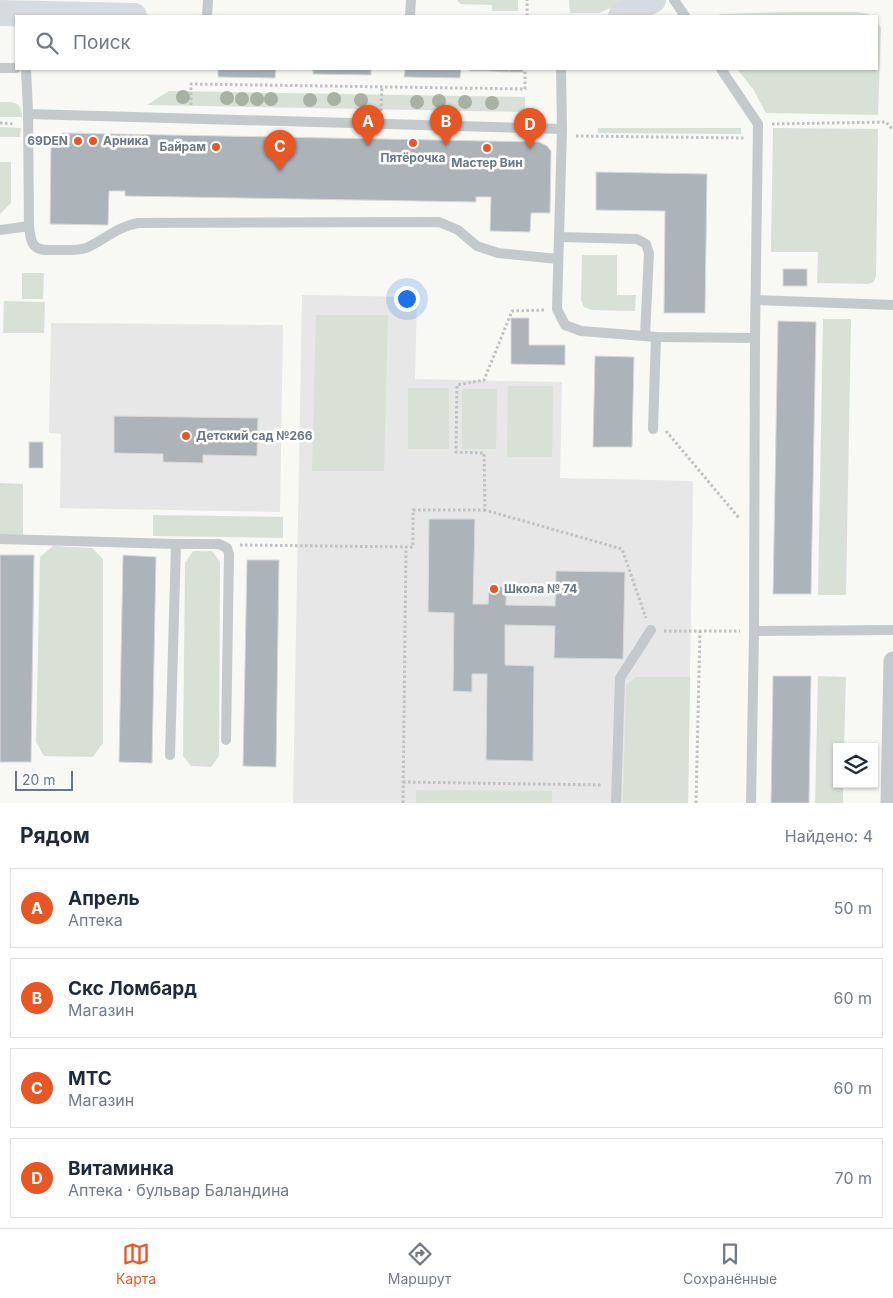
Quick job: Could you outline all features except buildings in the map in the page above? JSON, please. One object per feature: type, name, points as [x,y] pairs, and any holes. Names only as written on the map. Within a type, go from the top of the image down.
[{"type":"street","points":[[623,15],[653,0]]},
{"type":"street","points":[[24,13],[97,15]]},
{"type":"street","points":[[891,793],[893,661]]},
{"type":"lane","points":[[207,15],[208,0]]},
{"type":"lane","points":[[410,15],[411,0]]},
{"type":"lane","points":[[674,0],[684,15]]},
{"type":"lane","points":[[0,68],[15,68]]},
{"type":"lane","points":[[26,70],[29,226],[32,242],[36,248],[43,250],[77,250],[129,224],[138,223],[438,222],[458,230],[477,246],[498,253],[558,259]]},
{"type":"lane","points":[[561,70],[562,129],[557,309],[565,325],[581,331],[656,337],[755,338]]},
{"type":"lane","points":[[722,70],[758,124],[751,803]]},
{"type":"lane","points":[[28,114],[562,129]]},
{"type":"lane","points":[[0,230],[29,226]]},
{"type":"lane","points":[[558,237],[637,239],[646,244],[648,253],[645,336]]},
{"type":"lane","points":[[756,300],[893,305]]},
{"type":"lane","points":[[654,429],[656,337]]},
{"type":"lane","points":[[0,539],[220,544],[227,548],[229,554],[226,740]]},
{"type":"lane","points":[[170,755],[176,544]]},
{"type":"lane","points":[[616,803],[620,678],[650,630]]},
{"type":"lane","points":[[754,631],[893,630]]},
{"type":"path","points":[[527,0],[527,15]]},
{"type":"path","points":[[191,118],[192,84],[525,89],[525,70]]},
{"type":"path","points":[[758,124],[886,122],[893,130]]},
{"type":"path","points":[[485,510],[484,453],[456,452],[457,385],[484,380],[512,311],[557,309]]},
{"type":"path","points":[[665,430],[740,519]]},
{"type":"path","points":[[220,544],[413,547],[413,510],[485,510],[622,549],[650,630],[754,631]]},
{"type":"path","points":[[403,803],[406,547]]},
{"type":"path","points":[[696,803],[700,631]]},
{"type":"path","points":[[403,782],[617,785]]},
{"type":"shaded area","points":[[457,0],[518,0],[518,11],[492,11],[492,5],[460,4]]},
{"type":"shaded area","points":[[569,0],[625,0],[599,13],[570,13]]},
{"type":"shaded area","points":[[856,12],[870,15],[719,15]]},
{"type":"shaded area","points":[[878,23],[881,28],[878,115],[766,113],[753,89],[738,70],[878,70]]},
{"type":"shaded area","points":[[169,91],[525,97],[525,112],[147,105]]},
{"type":"shaded area","points":[[0,102],[18,105],[22,112],[22,117],[0,117]]},
{"type":"shaded area","points":[[0,127],[21,128],[20,137],[0,137]]},
{"type":"shaded area","points":[[598,128],[741,128],[741,134],[598,133]]},
{"type":"shaded area","points":[[773,128],[878,129],[876,275],[874,282],[869,284],[817,283],[818,252],[771,252]]},
{"type":"shaded area","points":[[0,162],[11,162],[11,203],[0,214]]},
{"type":"shaded area","points":[[582,255],[617,255],[617,295],[636,295],[635,311],[592,310],[584,307],[581,300]]},
{"type":"shaded area","points":[[22,273],[44,273],[43,299],[22,299]]},
{"type":"shaded area","name":"Школа № 74","points":[[302,295],[417,297],[415,379],[562,382],[560,478],[693,481],[688,803],[293,803]]},
{"type":"shaded area","points":[[4,301],[45,302],[44,333],[3,333]]},
{"type":"shaded area","points":[[316,315],[388,315],[384,471],[312,471]]},
{"type":"shaded area","points":[[823,319],[851,319],[846,595],[818,595]]},
{"type":"shaded area","points":[[51,323],[283,325],[280,512],[60,508],[61,434],[49,433]]},
{"type":"shaded area","points":[[508,386],[553,386],[552,457],[507,457]]},
{"type":"shaded area","points":[[408,388],[449,388],[449,449],[408,449]]},
{"type":"shaded area","points":[[462,389],[497,389],[496,449],[462,449]]},
{"type":"shaded area","points":[[0,483],[23,484],[23,535],[0,535]]},
{"type":"shaded area","points":[[153,515],[283,517],[283,538],[153,536]]},
{"type":"shaded area","points":[[53,546],[92,548],[103,559],[103,743],[93,757],[44,756],[36,742],[40,557]]},
{"type":"shaded area","points":[[193,551],[212,551],[220,562],[219,756],[211,767],[191,766],[183,756],[185,563]]},
{"type":"shaded area","points":[[818,676],[846,677],[844,743],[833,743],[833,788],[843,788],[843,803],[815,803]]},
{"type":"shaded area","points":[[636,677],[690,677],[688,803],[623,803],[626,685]]},
{"type":"shaded area","points":[[416,790],[552,791],[552,803],[416,803]]},
{"type":"place","name":"69DEN","points":[[78,141]]},
{"type":"place","name":"Арника","points":[[93,141]]},
{"type":"place","name":"Пятёрочка","points":[[413,143]]},
{"type":"place","name":"Апрель","points":[[368,146]]},
{"type":"place","name":"Скс Ломбард","points":[[446,146]]},
{"type":"place","name":"Байрам","points":[[216,147]]},
{"type":"place","name":"Мастер Вин","points":[[487,148]]},
{"type":"place","name":"Витаминка","points":[[530,149]]},
{"type":"place","name":"МТС","points":[[280,171]]},
{"type":"place","name":"Детский сад №266","points":[[186,436]]},
{"type":"place","name":"Школа № 74","points":[[494,589]]}]
